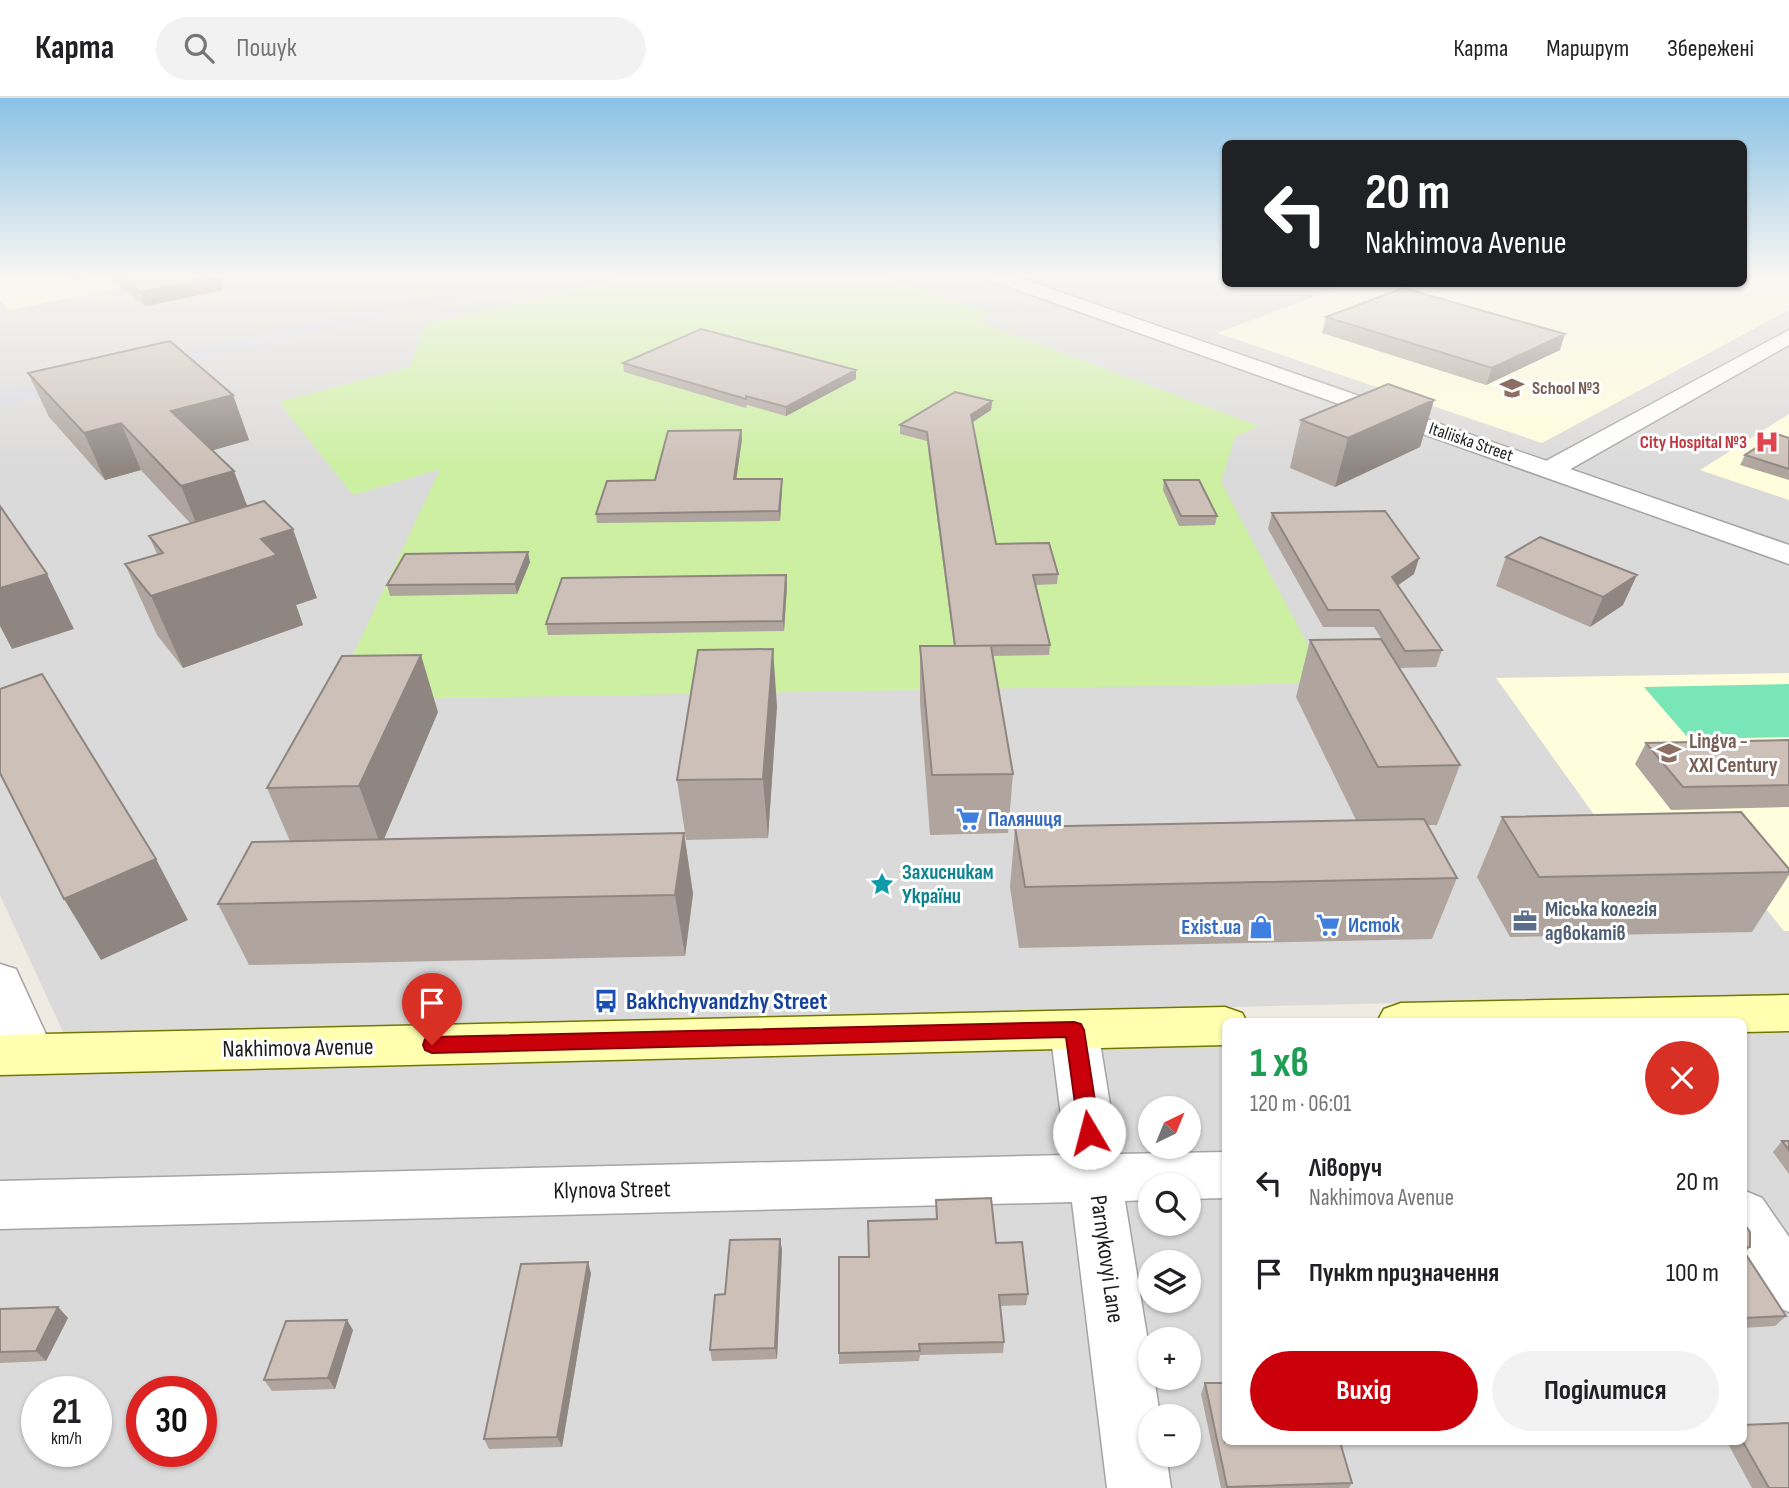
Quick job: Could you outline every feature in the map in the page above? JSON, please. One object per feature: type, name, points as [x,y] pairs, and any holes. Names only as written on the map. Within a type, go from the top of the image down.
[{"type":"main road","points":[[1573,1018],[1789,1013]]},
{"type":"main road","name":"Nakhimova Avenue","points":[[16,1055],[1222,1026]]},
{"type":"street","name":"Italiiska Street","points":[[1180,340],[1789,555]]},
{"type":"street","points":[[1551,469],[1782,340]]},
{"type":"street","points":[[0,981],[16,1055]]},
{"type":"street","name":"Parnykovyi Lane","points":[[1074,1030],[1139,1488]]},
{"type":"street","name":"Klynova Street","points":[[0,1205],[1222,1175]]},
{"type":"street","points":[[1747,1221],[1789,1285]]},
{"type":"shaded area","points":[[0,340],[1167,340],[1789,561],[1789,994],[64,1034],[0,895]]},
{"type":"shaded area","points":[[235,340],[283,340],[0,406],[0,394]]},
{"type":"shaded area","points":[[1189,340],[1789,340],[1789,549]]},
{"type":"shaded area","points":[[1237,340],[1734,340],[1542,443]]},
{"type":"shaded area","name":"City Hospital №3","points":[[1789,414],[1789,500],[1700,470]]},
{"type":"shaded area","name":"Lingva - XXI Century","points":[[1789,673],[1789,931],[1784,931],[1701,829],[1605,830],[1496,678]]},
{"type":"shaded area","points":[[1789,1031],[1789,1488],[0,1488],[0,1075],[1222,1045],[1222,1445],[1747,1445],[1747,1032]]},
{"type":"green space","points":[[420,340],[1027,340],[1259,426],[1235,437],[1221,482],[1328,683],[332,700],[440,469],[353,495],[279,402],[410,367]]},
{"type":"green space","points":[[1789,684],[1789,737],[1689,739],[1644,687]]},
{"type":"building","points":[[676,340],[742,340],[856,370],[786,407],[746,396],[746,399],[623,363]]},
{"type":"building","points":[[1400,340],[1552,340],[1492,368]]},
{"type":"building","points":[[170,341],[233,395],[171,411],[234,471],[181,486],[121,423],[84,433],[28,373]]},
{"type":"building","points":[[1388,384],[1434,400],[1348,438],[1301,420]]},
{"type":"building","points":[[955,392],[992,401],[971,415],[996,544],[1049,543],[1058,574],[1033,575],[1050,645],[955,646],[927,432],[900,425]]},
{"type":"building","points":[[741,430],[734,479],[782,479],[779,511],[596,514],[607,481],[655,480],[668,431]]},
{"type":"building","points":[[1777,434],[1789,438],[1789,469],[1745,455]]},
{"type":"building","points":[[1164,480],[1199,480],[1217,516],[1181,516]]},
{"type":"building","points":[[264,501],[293,529],[261,539],[277,555],[151,596],[125,564],[163,553],[149,536]]},
{"type":"building","points":[[0,506],[47,574],[0,588]]},
{"type":"building","points":[[1385,511],[1419,558],[1392,577],[1442,650],[1405,651],[1379,610],[1328,610],[1272,513]]},
{"type":"building","points":[[1540,537],[1637,575],[1603,597],[1506,557]]},
{"type":"building","points":[[528,552],[515,584],[387,585],[405,554]]},
{"type":"building","points":[[786,575],[783,621],[546,624],[562,578]]},
{"type":"building","points":[[1381,639],[1460,765],[1378,767],[1310,640]]},
{"type":"building","points":[[920,646],[991,646],[1013,774],[932,775]]},
{"type":"building","points":[[773,649],[763,779],[677,780],[698,650]]},
{"type":"building","points":[[421,655],[359,786],[267,788],[342,656]]},
{"type":"building","points":[[42,674],[156,859],[64,899],[0,773],[0,689]]},
{"type":"building","points":[[1789,740],[1789,785],[1683,787],[1646,743]]},
{"type":"building","points":[[1741,812],[1789,872],[1539,877],[1502,817]]},
{"type":"building","points":[[1424,819],[1457,878],[1025,887],[1015,827]]},
{"type":"building","points":[[684,833],[675,895],[218,904],[252,842]]},
{"type":"building","points":[[1782,1141],[1789,1141],[1789,1150]]},
{"type":"building","points":[[991,1198],[996,1243],[1022,1242],[1028,1294],[999,1295],[1004,1342],[919,1344],[920,1351],[839,1353],[839,1257],[869,1257],[868,1221],[937,1219],[936,1200]]},
{"type":"building","points":[[1747,1228],[1750,1232],[1750,1247],[1747,1247]]},
{"type":"building","points":[[780,1239],[775,1348],[710,1350],[715,1295],[725,1294],[730,1240]]},
{"type":"building","points":[[1747,1256],[1786,1316],[1747,1318]]},
{"type":"building","points":[[588,1262],[557,1437],[484,1439],[521,1264]]},
{"type":"building","points":[[58,1307],[36,1351],[0,1352],[0,1309]]},
{"type":"building","points":[[347,1320],[328,1378],[264,1380],[286,1321]]},
{"type":"building","points":[[1205,1383],[1222,1383],[1222,1445],[1341,1445],[1352,1483],[1227,1487]]},
{"type":"building","points":[[1789,1423],[1789,1488],[1769,1488],[1745,1445],[1747,1445],[1747,1425]]},
{"type":"place","name":"School №3","points":[[1512,388]]},
{"type":"place","name":"City Hospital №3","points":[[1767,442]]},
{"type":"place","name":"Lingva - XXI Century","points":[[1669,753]]},
{"type":"place","name":"Паляниця","points":[[968,819]]},
{"type":"place","name":"Захисникам України","points":[[882,884]]},
{"type":"place","name":"Міська колегія адвокатів","points":[[1525,921]]},
{"type":"place","name":"Исток","points":[[1328,925]]},
{"type":"place","name":"Exist.ua","points":[[1261,927]]},
{"type":"place","name":"Bakhchyvandzhy Street","points":[[606,1001]]},
{"type":"route","points":[[432,1045],[1074,1030],[1089,1133]]}]
